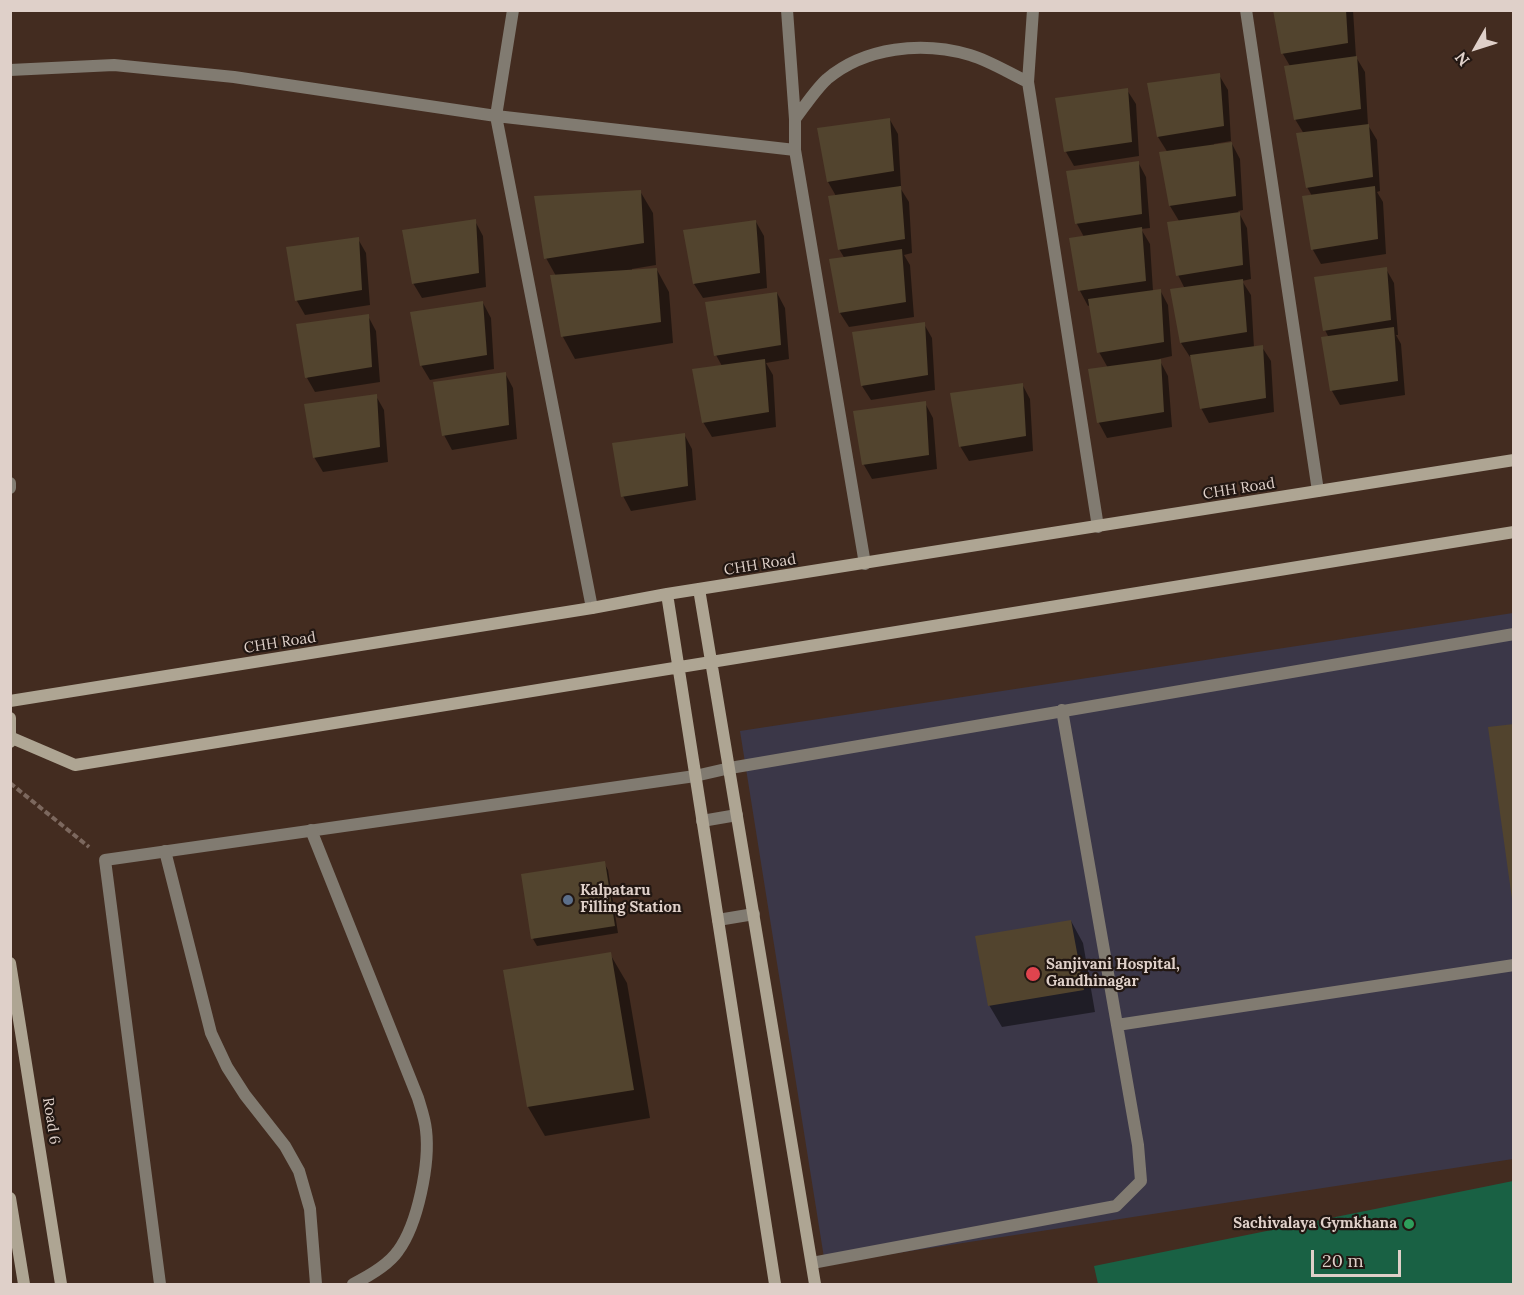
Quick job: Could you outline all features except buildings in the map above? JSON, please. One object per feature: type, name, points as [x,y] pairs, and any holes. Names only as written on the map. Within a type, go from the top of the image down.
[{"type":"street","points":[[513,10],[496,116],[592,608]]},
{"type":"street","points":[[787,10],[795,118],[795,150],[865,564]]},
{"type":"street","points":[[1033,10],[1028,82],[1098,527]]},
{"type":"street","points":[[1246,10],[1318,491]]},
{"type":"street","points":[[795,118],[826,80],[857,60],[891,49],[935,49],[970,55],[1028,82]]},
{"type":"street","points":[[10,70],[114,65],[234,77],[496,116],[795,150]]},
{"type":"street","name":"CHH Road","points":[[10,701],[1514,460]]},
{"type":"street","points":[[10,483],[10,488]]},
{"type":"street","points":[[10,718],[11,740],[75,765],[1514,532]]},
{"type":"street","points":[[699,589],[815,1284]]},
{"type":"street","points":[[667,594],[775,1284]]},
{"type":"street","points":[[160,1284],[105,860],[695,776],[1062,710],[1514,634]]},
{"type":"street","points":[[812,1263],[1116,1206],[1140,1181],[1138,1145],[1062,710]]},
{"type":"street","points":[[702,821],[737,815]]},
{"type":"street","points":[[311,830],[418,1098],[426,1130],[426,1166],[412,1225],[398,1252],[367,1277],[353,1284]]},
{"type":"street","points":[[165,851],[211,1033],[227,1067],[245,1095],[285,1146],[299,1172],[310,1209],[316,1284]]},
{"type":"street","points":[[718,920],[754,914]]},
{"type":"street","name":"Road 6","points":[[10,963],[61,1284]]},
{"type":"street","points":[[1117,1025],[1514,965]]},
{"type":"street","points":[[10,1198],[24,1284]]},
{"type":"path","points":[[10,783],[105,860]]},
{"type":"shaded area","points":[[1513,613],[1513,1159],[825,1264],[740,731]]},
{"type":"green space","name":"Sachivalaya Gymkhana","points":[[1513,1181],[1513,1284],[1098,1284],[1094,1266]]},
{"type":"place","name":"Kalpataru Filling Station","points":[[568,900]]},
{"type":"place","name":"Sanjivani Hospital, Gandhinagar","points":[[1033,974]]},
{"type":"place","name":"Sachivalaya Gymkhana","points":[[1409,1224]]}]
